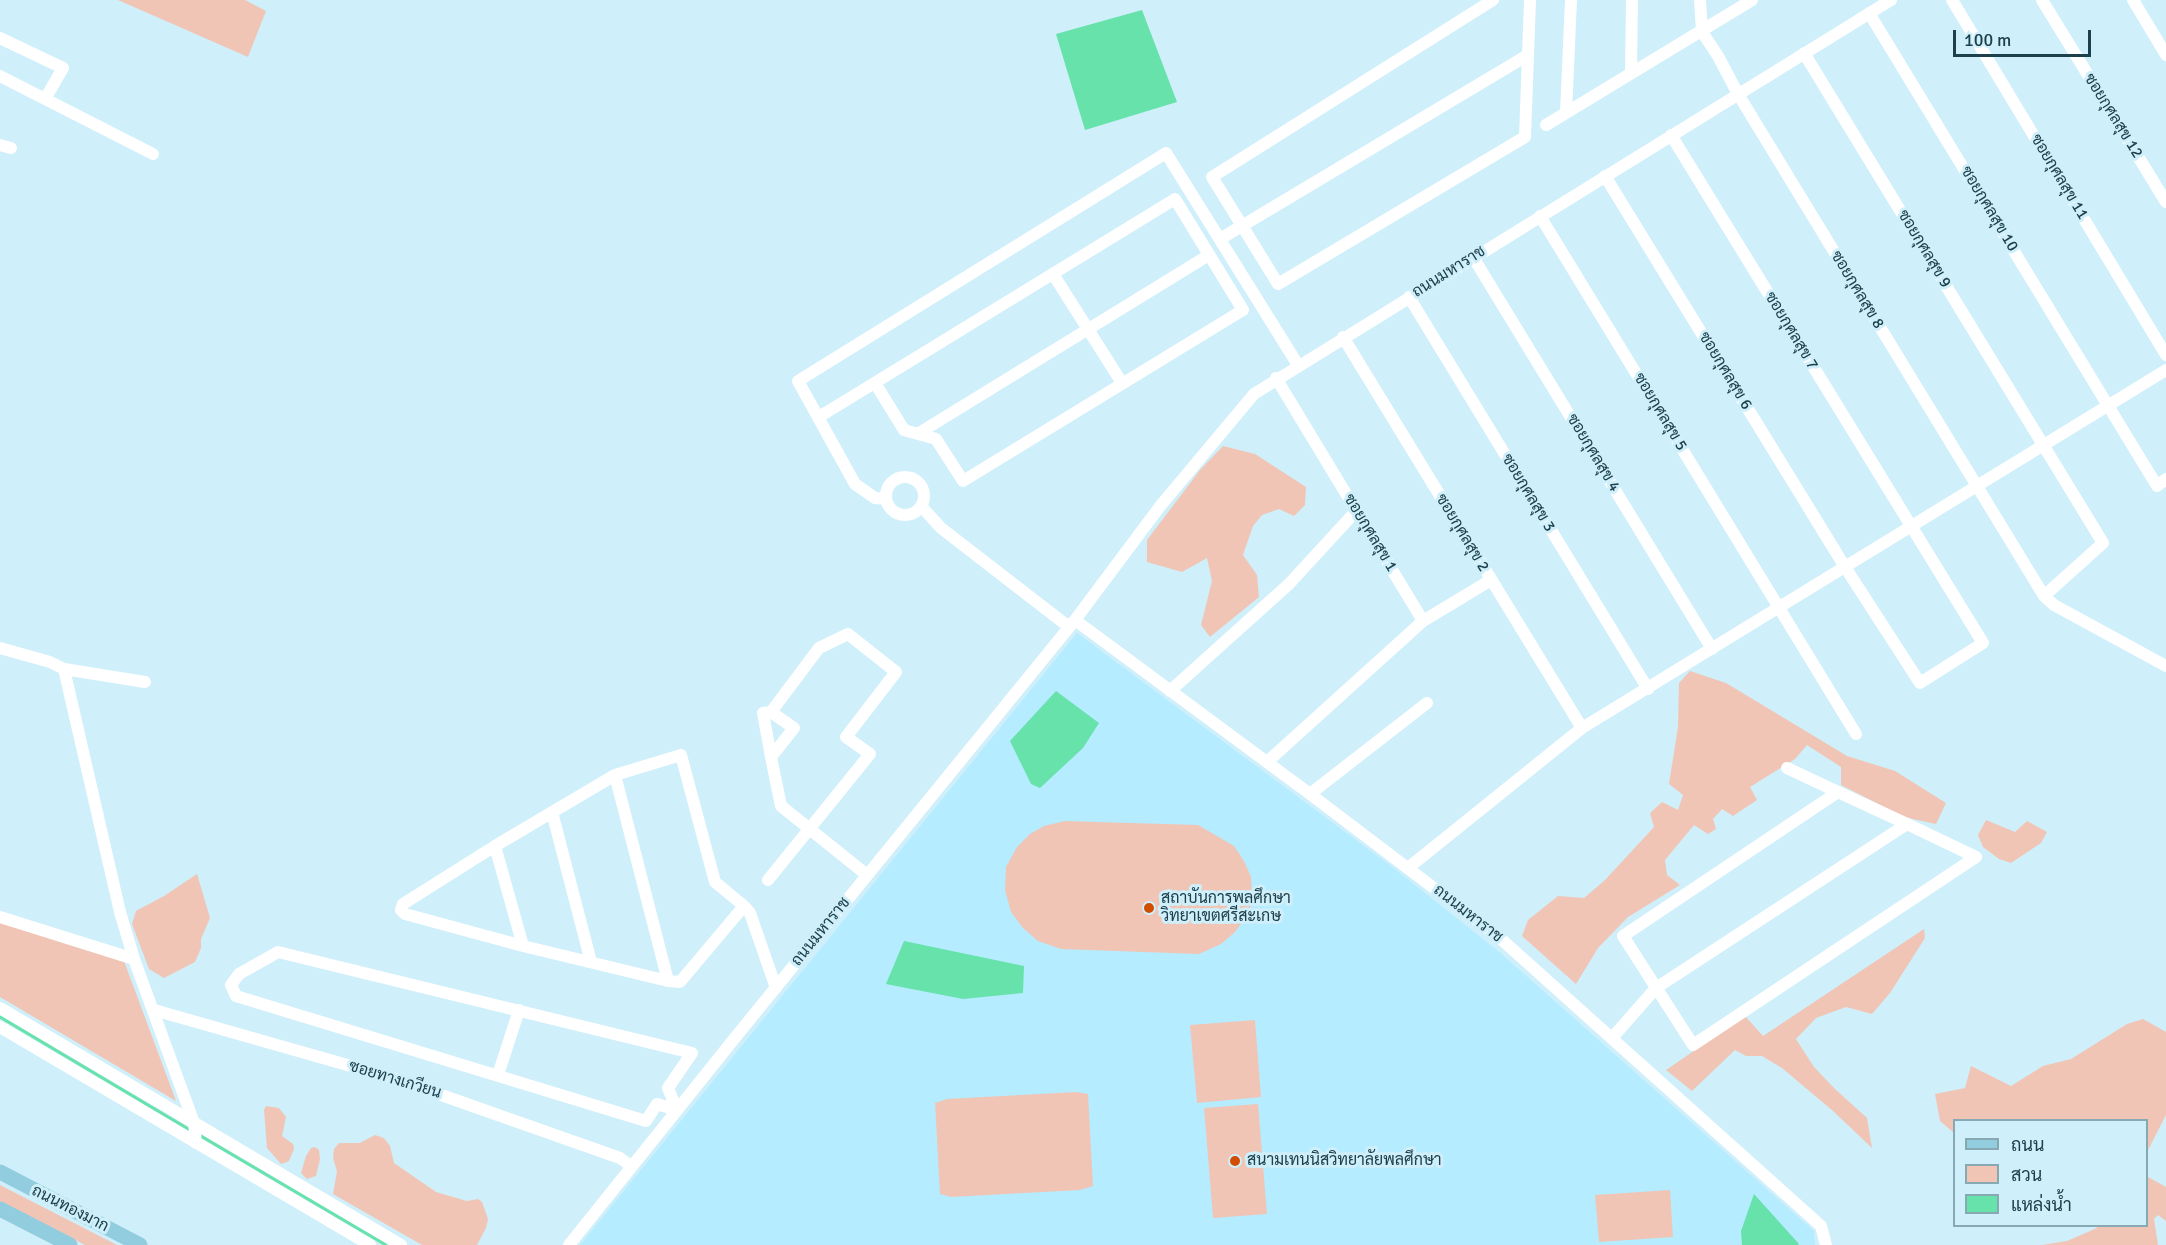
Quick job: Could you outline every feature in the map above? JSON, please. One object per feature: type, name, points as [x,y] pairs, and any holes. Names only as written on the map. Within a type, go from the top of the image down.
[{"type":"main road","name":"ถนนทองมาก","points":[[0,1172],[140,1245]]},
{"type":"main road","name":"ถนนทองมาก","points":[[0,1209],[70,1245]]},
{"type":"street","points":[[1493,0],[1212,177],[1278,284],[1525,137],[1530,0]]},
{"type":"street","points":[[1566,113],[1571,0]]},
{"type":"street","points":[[1631,73],[1632,0]]},
{"type":"street","points":[[1700,0],[1702,32]]},
{"type":"street","points":[[1546,125],[1752,0]]},
{"type":"street","name":"ถนนมหาราช","points":[[569,1245],[1072,624],[1161,505],[1254,393],[1891,0]]},
{"type":"street","name":"ซอยกุศลสุข 11","points":[[1952,0],[2166,355]]},
{"type":"street","name":"ซอยกุศลสุข 12","points":[[2042,0],[2166,202]]},
{"type":"street","points":[[2133,0],[2166,54]]},
{"type":"street","name":"ซอยกุศลสุข 10","points":[[1869,13],[2157,486],[2166,479]]},
{"type":"street","name":"ซอยกุศลสุข 8","points":[[1702,32],[2044,596]]},
{"type":"street","points":[[0,38],[63,69],[45,99]]},
{"type":"street","name":"ซอยกุศลสุข 9","points":[[1804,53],[2103,543],[2044,596]]},
{"type":"street","points":[[1220,239],[1528,55]]},
{"type":"street","points":[[0,76],[153,154]]},
{"type":"street","name":"ซอยกุศลสุข 7","points":[[1671,135],[1983,643],[1920,683],[1845,567]]},
{"type":"street","points":[[886,499],[875,498],[855,484],[798,381],[1166,153],[1298,364]]},
{"type":"street","name":"ซอยกุศลสุข 6","points":[[1605,176],[1845,567]]},
{"type":"street","points":[[818,417],[875,382],[1053,274],[1175,199],[1243,310],[963,481],[936,439],[904,430],[875,382]]},
{"type":"street","name":"ซอยกุศลสุข 5","points":[[1540,216],[1856,734]]},
{"type":"street","points":[[919,433],[1209,255]]},
{"type":"street","name":"ซอยกุศลสุข 4","points":[[1473,257],[1712,649]]},
{"type":"street","points":[[1053,274],[1122,383]]},
{"type":"street","name":"ซอยกุศลสุข 3","points":[[1409,297],[1648,689]]},
{"type":"street","name":"ซอยกุศลสุข 2","points":[[1343,337],[1582,728]]},
{"type":"street","points":[[1408,868],[1582,728],[2166,370]]},
{"type":"street","name":"ซอยกุศลสุข 1","points":[[1276,378],[1423,621]]},
{"type":"street","points":[[900,478],[909,478],[917,482],[924,498],[921,506],[909,515],[894,512],[886,499],[887,490],[892,482],[900,478]]},
{"type":"street","points":[[921,506],[941,528],[1072,624]]},
{"type":"street","points":[[1170,691],[1289,584],[1357,510]]},
{"type":"street","points":[[1267,762],[1423,621],[1491,580]]},
{"type":"street","points":[[2044,596],[2054,605],[2166,666]]},
{"type":"street","name":"ถนนมหาราช","points":[[1072,624],[1170,691],[1267,762],[1501,939],[1821,1226],[1826,1245]]},
{"type":"street","points":[[768,880],[809,829],[870,754],[846,737],[896,672],[848,634],[819,648],[771,711],[763,713],[781,806],[809,829],[867,875]]},
{"type":"street","points":[[0,648],[50,662],[64,669],[145,682]]},
{"type":"street","points":[[64,669],[120,912],[134,959],[194,1123],[196,1143]]},
{"type":"street","points":[[1310,794],[1427,703]]},
{"type":"street","points":[[771,711],[794,728],[771,757]]},
{"type":"street","points":[[744,906],[680,982],[523,946],[405,914],[401,910],[403,904],[615,775],[681,755],[715,882],[744,906],[750,913],[776,988]]},
{"type":"street","points":[[1787,768],[1907,824],[1976,857],[1693,1045],[1623,936],[1838,792]]},
{"type":"street","points":[[615,775],[668,981]]},
{"type":"street","points":[[552,812],[591,962]]},
{"type":"street","points":[[1612,1038],[1656,988],[1907,824]]},
{"type":"street","points":[[495,846],[523,946]]},
{"type":"street","points":[[0,916],[134,959]]},
{"type":"street","points":[[278,952],[692,1053],[668,1088],[677,1110],[657,1104],[646,1121],[236,996],[231,985],[239,975],[278,952]]},
{"type":"street","points":[[0,1008],[401,1245]]},
{"type":"street","name":"ซอยทางเกวียน","points":[[154,1010],[393,1078],[620,1158],[631,1166]]},
{"type":"street","points":[[498,1076],[519,1010]]},
{"type":"street","points":[[0,1027],[370,1245]]},
{"type":"shaded area","name":"สถาบันการพลศึกษา วิทยาเขตศรีสะเกษ","points":[[1077,633],[1391,866],[1497,950],[1814,1231],[1815,1245],[580,1245]]},
{"type":"green space","points":[[118,0],[245,0],[266,11],[248,57]]},
{"type":"green space","points":[[1223,446],[1255,454],[1306,487],[1305,505],[1294,516],[1279,509],[1262,515],[1253,526],[1243,555],[1257,575],[1259,597],[1210,637],[1201,625],[1212,581],[1207,558],[1182,572],[1147,562],[1147,540],[1200,470]]},
{"type":"green space","points":[[1690,671],[1726,683],[1847,756],[1895,771],[1946,803],[1936,824],[1904,817],[1841,785],[1841,767],[1807,745],[1795,759],[1750,787],[1757,800],[1733,816],[1722,809],[1713,819],[1716,829],[1708,834],[1694,825],[1665,860],[1667,875],[1680,885],[1628,917],[1598,948],[1576,984],[1522,936],[1528,920],[1558,896],[1584,898],[1605,880],[1654,827],[1650,813],[1662,802],[1678,810],[1683,795],[1669,784],[1678,727],[1679,683]]},
{"type":"green space","points":[[1986,820],[2015,832],[2027,821],[2047,832],[2041,843],[2011,863],[1999,859],[1983,847],[1978,835]]},
{"type":"green space","points":[[1065,821],[1198,825],[1234,846],[1244,861],[1251,877],[1252,895],[1249,913],[1235,932],[1221,944],[1199,954],[1061,949],[1038,941],[1023,928],[1011,912],[1005,890],[1006,867],[1017,847],[1030,834],[1044,826]]},
{"type":"green space","points":[[197,874],[210,918],[201,939],[201,948],[195,962],[164,978],[149,969],[132,924],[136,911]]},
{"type":"green space","points":[[0,922],[124,961],[176,1101],[0,997]]},
{"type":"green space","points":[[1924,929],[1925,938],[1890,993],[1872,1014],[1846,1007],[1816,1018],[1796,1039],[1814,1067],[1867,1118],[1872,1148],[1782,1068],[1762,1056],[1746,1056],[1735,1050],[1692,1091],[1666,1070],[1745,1016],[1763,1036]]},
{"type":"green space","points":[[2143,1019],[2166,1032],[2166,1115],[2148,1150],[2148,1119],[1953,1119],[1953,1132],[1940,1121],[1935,1094],[1965,1088],[1971,1066],[2011,1086],[2043,1066],[2071,1059],[2127,1024]]},
{"type":"green space","points":[[1255,1020],[1261,1097],[1197,1103],[1190,1025]]},
{"type":"green space","points":[[1076,1092],[1088,1094],[1093,1186],[1080,1190],[951,1197],[940,1194],[935,1103],[947,1099]]},
{"type":"green space","name":"สนามเทนนิสวิทยาลัยพลศึกษา","points":[[1258,1104],[1267,1214],[1213,1218],[1204,1108]]},
{"type":"green space","points":[[266,1106],[279,1108],[286,1117],[282,1136],[293,1144],[294,1149],[289,1161],[281,1164],[267,1148],[264,1110]]},
{"type":"green space","points":[[375,1135],[384,1138],[390,1146],[394,1163],[436,1192],[467,1201],[478,1199],[482,1202],[488,1219],[477,1245],[422,1245],[333,1194],[337,1171],[333,1158],[334,1149],[339,1143],[360,1143]]},
{"type":"green space","points":[[315,1147],[319,1150],[320,1159],[316,1176],[307,1179],[301,1173],[306,1156],[311,1148]]},
{"type":"green space","points":[[2148,1177],[2166,1187],[2166,1221],[2158,1215],[2154,1219],[2158,1245],[2042,1245],[2067,1241],[2097,1228],[2148,1227]]},
{"type":"green space","points":[[0,1185],[117,1245],[85,1245],[0,1202]]},
{"type":"green space","points":[[1670,1190],[1673,1237],[1599,1242],[1595,1195]]},
{"type":"water","points":[[1142,10],[1177,102],[1085,130],[1056,34]]},
{"type":"water","points":[[1056,691],[1099,723],[1083,748],[1040,788],[1031,784],[1010,741]]},
{"type":"water","points":[[904,941],[1024,966],[1023,993],[963,999],[886,984]]},
{"type":"water","points":[[1754,1194],[1798,1245],[1742,1245],[1741,1231]]},
{"type":"waterway","points":[[0,1017],[190,1130]]},
{"type":"waterway","points":[[199,1135],[386,1245]]},
{"type":"place","name":"สถาบันการพลศึกษา วิทยาเขตศรีสะเกษ","points":[[1149,908]]},
{"type":"place","name":"สนามเทนนิสวิทยาลัยพลศึกษา","points":[[1235,1161]]}]
